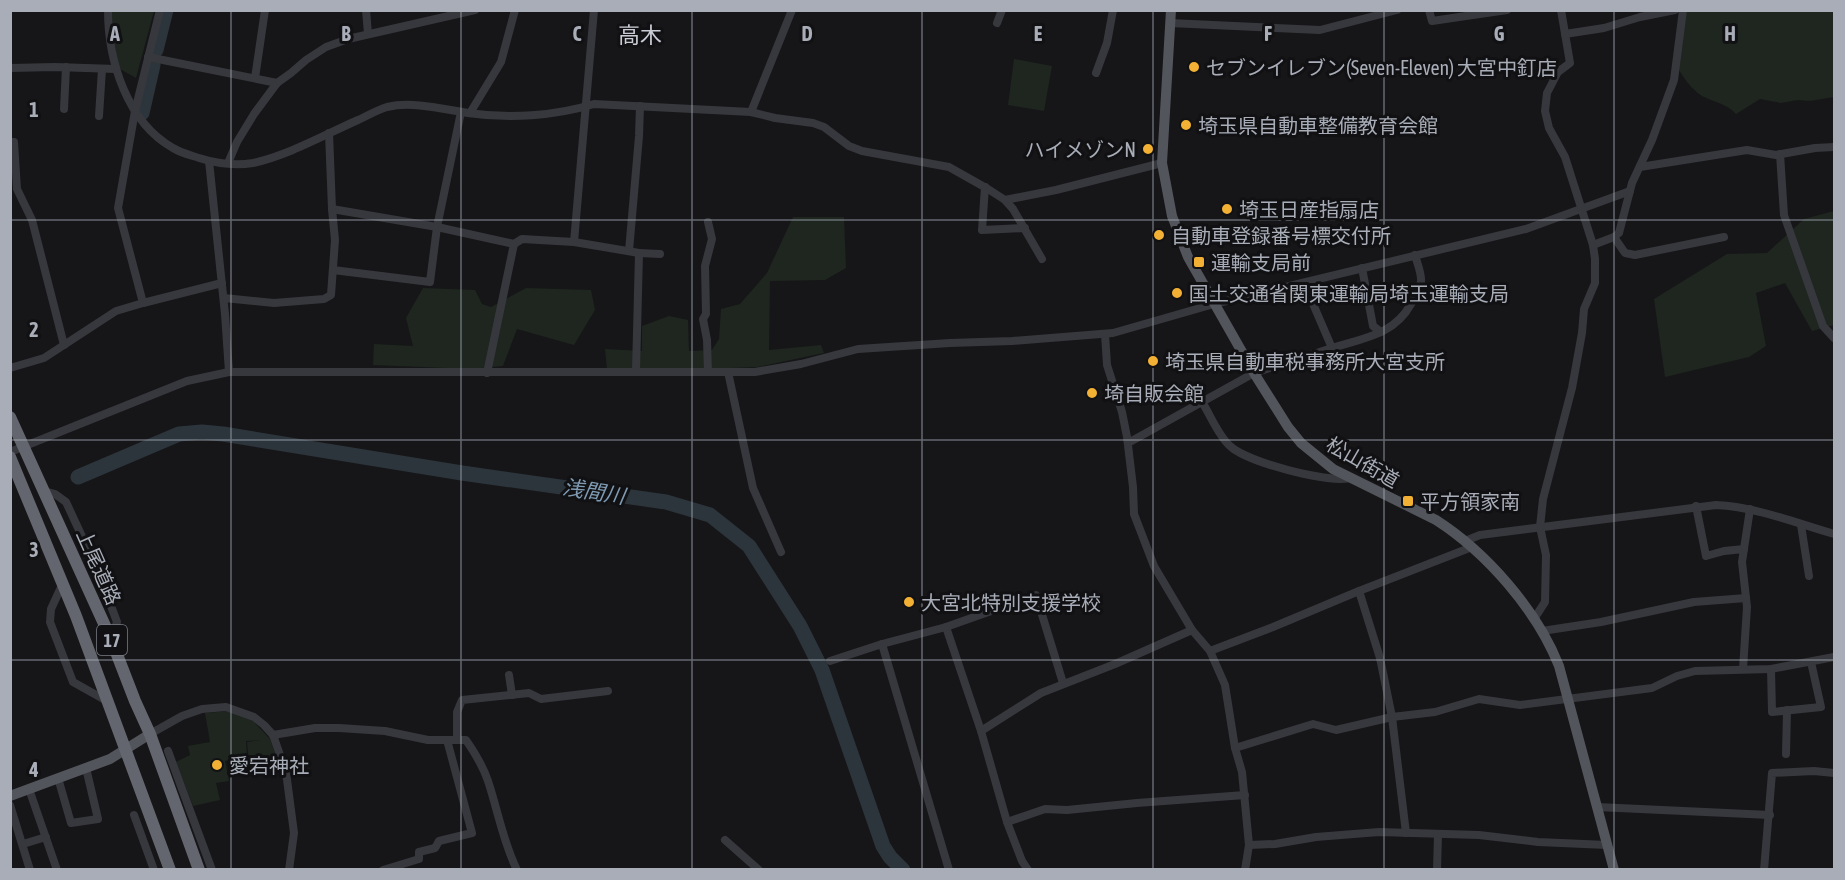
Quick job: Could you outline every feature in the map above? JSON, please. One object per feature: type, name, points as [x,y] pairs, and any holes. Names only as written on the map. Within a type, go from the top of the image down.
[{"type":"highway","name":"上尾道路","points":[[10,417],[111,639],[135,701],[176,788],[199,870]]},
{"type":"highway","name":"上尾道路","points":[[10,457],[63,583],[170,870]]},
{"type":"main road","name":"松山街道","points":[[1171,10],[1162,163],[1168,199],[1188,257],[1254,373],[1288,427],[1301,443],[1317,457],[1350,478],[1436,520],[1468,544],[1502,579],[1542,631],[1552,650],[1569,699],[1614,870]]},
{"type":"main road","points":[[10,796],[110,759],[150,734]]},
{"type":"street","points":[[108,10],[116,69],[135,111],[154,134],[174,148],[209,161],[253,163],[387,107],[411,105],[466,113],[540,115],[594,104],[752,112],[775,118],[813,123],[824,127],[849,146],[862,150],[949,167],[1005,200],[1025,228],[1042,259]]},
{"type":"street","points":[[143,303],[118,208],[135,111],[159,10]]},
{"type":"street","points":[[255,78],[265,10]]},
{"type":"street","points":[[366,10],[368,34]]},
{"type":"street","points":[[228,163],[237,142],[254,114],[277,83],[326,47],[368,34],[475,10]]},
{"type":"street","points":[[333,270],[430,282],[437,227],[466,113],[501,62],[515,10]]},
{"type":"street","points":[[574,242],[594,10]]},
{"type":"street","points":[[752,112],[792,10]]},
{"type":"street","points":[[997,23],[1002,10]]},
{"type":"street","points":[[1096,73],[1107,43],[1113,10]]},
{"type":"street","points":[[1170,23],[1320,30],[1396,10]]},
{"type":"street","points":[[1429,10],[1432,21],[1507,10]]},
{"type":"street","points":[[1533,619],[1545,602],[1545,555],[1540,526],[1543,498],[1572,388],[1584,309],[1595,283],[1593,245],[1565,157],[1549,128],[1545,111],[1547,93],[1558,72],[1570,63],[1561,10]]},
{"type":"street","points":[[1565,34],[1604,28],[1640,17],[1675,10]]},
{"type":"street","points":[[1593,245],[1619,233],[1632,183],[1674,80],[1683,10]]},
{"type":"street","points":[[148,57],[277,83]]},
{"type":"street","points":[[10,68],[23,66],[116,69]]},
{"type":"street","points":[[64,109],[66,67]]},
{"type":"street","points":[[99,116],[102,69]]},
{"type":"street","points":[[629,251],[640,105]]},
{"type":"street","points":[[224,298],[274,303],[324,299],[331,294],[335,240],[329,133]]},
{"type":"street","points":[[10,142],[14,142],[17,189],[32,220],[64,345]]},
{"type":"street","points":[[1640,167],[1747,150],[1780,154],[1834,147]]},
{"type":"street","points":[[1780,154],[1784,215],[1823,326],[1834,338]]},
{"type":"street","points":[[209,161],[224,298],[229,372]]},
{"type":"street","points":[[1005,200],[1102,179],[1162,163]]},
{"type":"street","points":[[986,187],[982,230],[1025,228]]},
{"type":"street","points":[[10,452],[187,381],[229,372],[728,372],[774,370],[858,349],[1105,334],[1214,304],[1526,229],[1630,191]]},
{"type":"street","points":[[332,209],[437,227],[514,244],[522,239],[574,242],[639,253],[660,254]]},
{"type":"street","points":[[708,222],[712,239],[705,266],[706,314],[704,319],[708,372]]},
{"type":"street","points":[[1614,237],[1625,253],[1635,255],[1724,237]]},
{"type":"street","points":[[487,373],[514,244]]},
{"type":"street","points":[[636,371],[639,253]]},
{"type":"street","points":[[1128,443],[1254,373],[1381,332],[1396,324],[1406,314],[1421,280],[1415,255]]},
{"type":"street","points":[[1362,268],[1373,326],[1381,332]]},
{"type":"street","points":[[10,368],[44,358],[116,311],[222,283]]},
{"type":"street","points":[[1304,283],[1332,348]]},
{"type":"street","points":[[1105,334],[1107,365],[1122,412],[1128,443],[1134,514],[1154,566],[1192,630],[1210,651],[1225,685],[1245,795],[1249,845],[1245,870]]},
{"type":"street","points":[[728,372],[753,488],[781,552]]},
{"type":"street","points":[[1202,402],[1226,441],[1231,447],[1247,456],[1278,467],[1333,480],[1350,478]]},
{"type":"street","points":[[1696,506],[1706,556],[1724,550],[1744,549]]},
{"type":"street","points":[[1210,651],[1359,591],[1468,544],[1480,535],[1696,506],[1734,506],[1834,534]]},
{"type":"street","points":[[1743,669],[1747,607],[1742,562],[1750,510]]},
{"type":"street","points":[[1801,525],[1809,576]]},
{"type":"street","points":[[63,583],[51,609],[50,622],[73,682],[107,701]]},
{"type":"street","points":[[1359,591],[1380,658],[1392,717],[1406,833]]},
{"type":"street","points":[[830,662],[882,644],[946,627],[1036,595],[1063,683]]},
{"type":"street","points":[[1542,631],[1601,622],[1694,602],[1746,598]]},
{"type":"street","points":[[946,627],[981,731],[1007,822],[1022,861],[1028,870]]},
{"type":"street","points":[[981,731],[1041,693],[1192,630]]},
{"type":"street","points":[[882,644],[949,870]]},
{"type":"street","points":[[1235,748],[1313,724],[1336,730],[1392,717],[1435,712],[1479,699],[1520,705],[1652,688],[1677,676],[1695,671],[1771,669],[1834,657]]},
{"type":"street","points":[[1771,669],[1772,712],[1821,707],[1811,662]]},
{"type":"street","points":[[509,675],[512,695]]},
{"type":"street","points":[[457,740],[457,712],[462,700],[529,693],[542,699],[608,691]]},
{"type":"street","points":[[150,734],[182,716],[202,709],[226,707],[254,717],[273,735],[286,772],[290,796],[294,833],[289,870]]},
{"type":"street","points":[[1785,754],[1787,710]]},
{"type":"street","points":[[273,735],[315,728],[339,728],[385,731],[428,740],[466,740],[478,758],[488,782],[504,839],[517,870]]},
{"type":"street","points":[[383,870],[418,859],[419,852],[435,848],[439,841],[472,833],[447,740]]},
{"type":"street","points":[[168,751],[176,788],[212,870]]},
{"type":"street","points":[[58,778],[71,823],[98,819],[86,768]]},
{"type":"street","points":[[1764,870],[1772,773],[1814,771],[1834,773]]},
{"type":"street","points":[[29,789],[57,870]]},
{"type":"street","points":[[1007,822],[1045,809],[1067,810],[1245,795]]},
{"type":"street","points":[[10,805],[30,870]]},
{"type":"street","points":[[1598,807],[1770,815]]},
{"type":"street","points":[[134,815],[153,867]]},
{"type":"street","points":[[1249,845],[1368,833],[1479,835],[1538,842],[1607,845]]},
{"type":"street","points":[[1437,870],[1438,834]]},
{"type":"street","points":[[23,844],[46,837]]},
{"type":"street","points":[[725,840],[759,870]]},
{"type":"street","points":[[153,867],[164,850]]},
{"type":"shaded area","points":[[110,11],[154,11],[136,78],[118,68]]},
{"type":"shaded area","points":[[1684,11],[1834,11],[1834,97],[1781,103],[1760,99],[1736,114],[1724,105],[1702,96],[1691,87],[1677,67]]},
{"type":"shaded area","points":[[1014,59],[1052,66],[1044,111],[1008,105]]},
{"type":"shaded area","points":[[1834,211],[1834,325],[1812,331],[1785,283],[1756,293],[1766,346],[1749,357],[1665,377],[1654,299],[1727,254],[1767,253],[1804,219]]},
{"type":"shaded area","points":[[793,217],[844,217],[846,268],[825,280],[770,281],[769,350],[821,345],[824,353],[757,367],[680,370],[607,369],[605,349],[642,351],[642,326],[669,316],[688,320],[689,351],[712,350],[719,339],[721,309],[740,304],[767,273]]},
{"type":"shaded area","points":[[423,288],[475,290],[482,304],[491,307],[526,288],[591,290],[595,310],[574,345],[517,329],[503,366],[472,369],[373,365],[374,344],[413,346],[406,318]]},
{"type":"shaded area","points":[[230,711],[252,720],[270,739],[280,768],[250,772],[247,742],[262,740],[246,741],[247,757],[225,761],[229,781],[216,783],[220,800],[193,806],[176,762],[190,755],[188,746],[210,742],[205,713]]},
{"type":"waterway","points":[[156,50],[166,10]]},
{"type":"waterway","points":[[142,113],[153,65]]},
{"type":"waterway","name":"浅間川","points":[[78,477],[179,434],[202,432],[666,502],[710,515],[749,546],[800,626],[822,670],[883,846],[903,870]]},
{"type":"place","name":"セブンイレブン(Seven-Eleven) 大宮中釘店","points":[[1194,67]]},
{"type":"place","name":"埼玉県自動車整備教育会館","points":[[1186,125]]},
{"type":"place","name":"ハイメゾンN","points":[[1148,149]]},
{"type":"place","name":"埼玉日産指扇店","points":[[1227,209]]},
{"type":"place","name":"自動車登録番号標交付所","points":[[1159,235]]},
{"type":"place","name":"運輸支局前","points":[[1199,262]]},
{"type":"place","name":"国土交通省関東運輸局埼玉運輸支局","points":[[1177,293]]},
{"type":"place","name":"埼玉県自動車税事務所大宮支所","points":[[1153,361]]},
{"type":"place","name":"埼自販会館","points":[[1092,393]]},
{"type":"place","name":"平方領家南","points":[[1408,501]]},
{"type":"place","name":"大宮北特別支援学校","points":[[909,602]]},
{"type":"place","name":"愛宕神社","points":[[217,765]]},
{"type":"district","name":"高木","points":[[640,35]]}]
